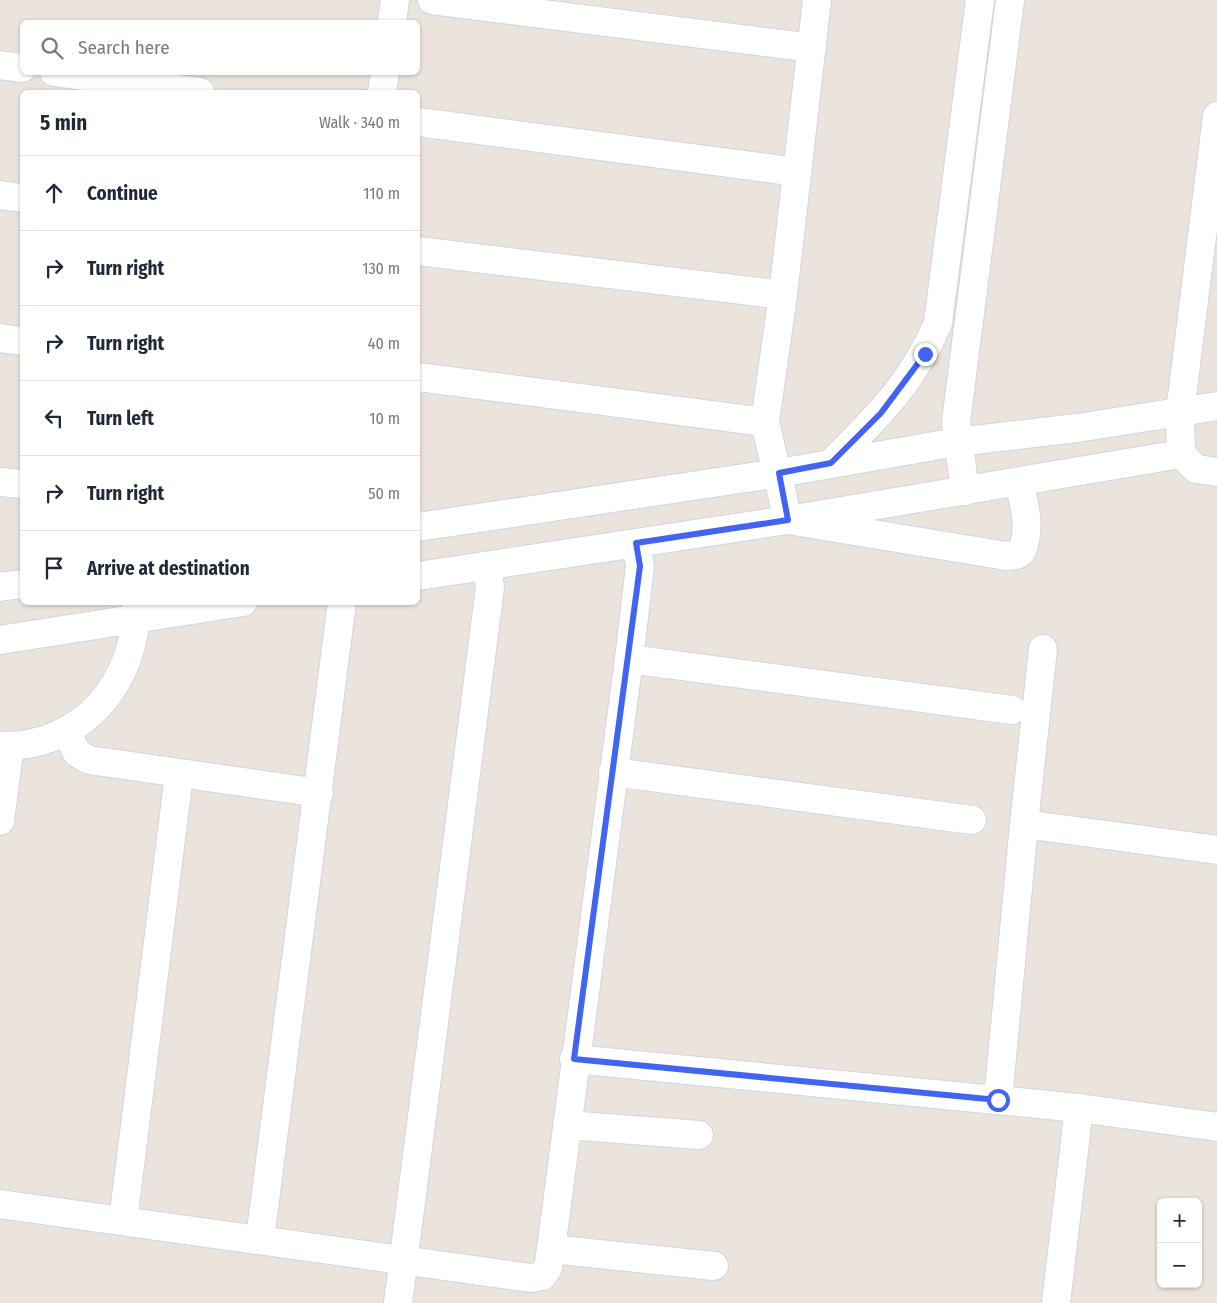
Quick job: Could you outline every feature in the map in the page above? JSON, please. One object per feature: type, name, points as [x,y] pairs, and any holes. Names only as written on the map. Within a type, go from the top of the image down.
[{"type":"street","points":[[392,20],[395,0]]},
{"type":"street","points":[[432,0],[812,48]]},
{"type":"street","points":[[788,520],[779,473],[765,422],[784,295],[818,0]]},
{"type":"street","points":[[831,463],[881,413],[916,368],[931,340],[942,306],[980,0]]},
{"type":"street","points":[[965,491],[957,442],[956,422],[1010,0]]},
{"type":"street","points":[[0,65],[20,68]]},
{"type":"street","points":[[76,75],[185,90]]},
{"type":"street","points":[[382,90],[385,75]]},
{"type":"street","points":[[1217,116],[1180,413],[1181,454],[1196,468],[1217,472]]},
{"type":"street","points":[[420,122],[797,172]]},
{"type":"street","points":[[956,189],[985,193]]},
{"type":"street","points":[[0,195],[20,198]]},
{"type":"street","points":[[420,251],[784,295]]},
{"type":"street","points":[[0,338],[20,341]]},
{"type":"street","points":[[931,340],[965,345]]},
{"type":"street","points":[[420,377],[765,422]]},
{"type":"street","points":[[420,527],[779,473],[957,442],[1077,428],[1217,406]]},
{"type":"street","points":[[420,576],[788,520],[1181,454]]},
{"type":"street","points":[[0,482],[20,484]]},
{"type":"street","points":[[788,520],[1006,556],[1016,555],[1022,551],[1027,531],[1026,513],[1019,482]]},
{"type":"street","points":[[0,1204],[530,1278],[542,1276],[548,1268],[551,1248],[574,1059],[629,659],[640,566],[636,543]]},
{"type":"street","points":[[398,1303],[490,587],[487,566]]},
{"type":"street","points":[[0,587],[20,584]]},
{"type":"street","points":[[0,640],[136,611],[207,605]]},
{"type":"street","points":[[260,1239],[319,793],[342,605]]},
{"type":"street","points":[[0,821],[5,746],[30,744],[66,731],[91,713],[116,684],[131,650],[136,611]]},
{"type":"street","points":[[998,1100],[1024,824],[1043,649]]},
{"type":"street","points":[[629,659],[1012,710]]},
{"type":"street","points":[[66,731],[77,753],[88,760],[179,775],[319,793]]},
{"type":"street","points":[[614,772],[972,820]]},
{"type":"street","points":[[123,1221],[179,775]]},
{"type":"street","points":[[1024,824],[1217,850]]},
{"type":"street","points":[[574,1059],[1079,1108],[1217,1127]]},
{"type":"street","points":[[1056,1303],[1079,1108]]},
{"type":"street","points":[[567,1125],[699,1135]]},
{"type":"street","points":[[551,1248],[714,1266]]},
{"type":"route","points":[[925,354],[881,413],[831,463],[779,473],[788,520],[636,543],[640,566],[629,659],[574,1059],[998,1100]]}]
